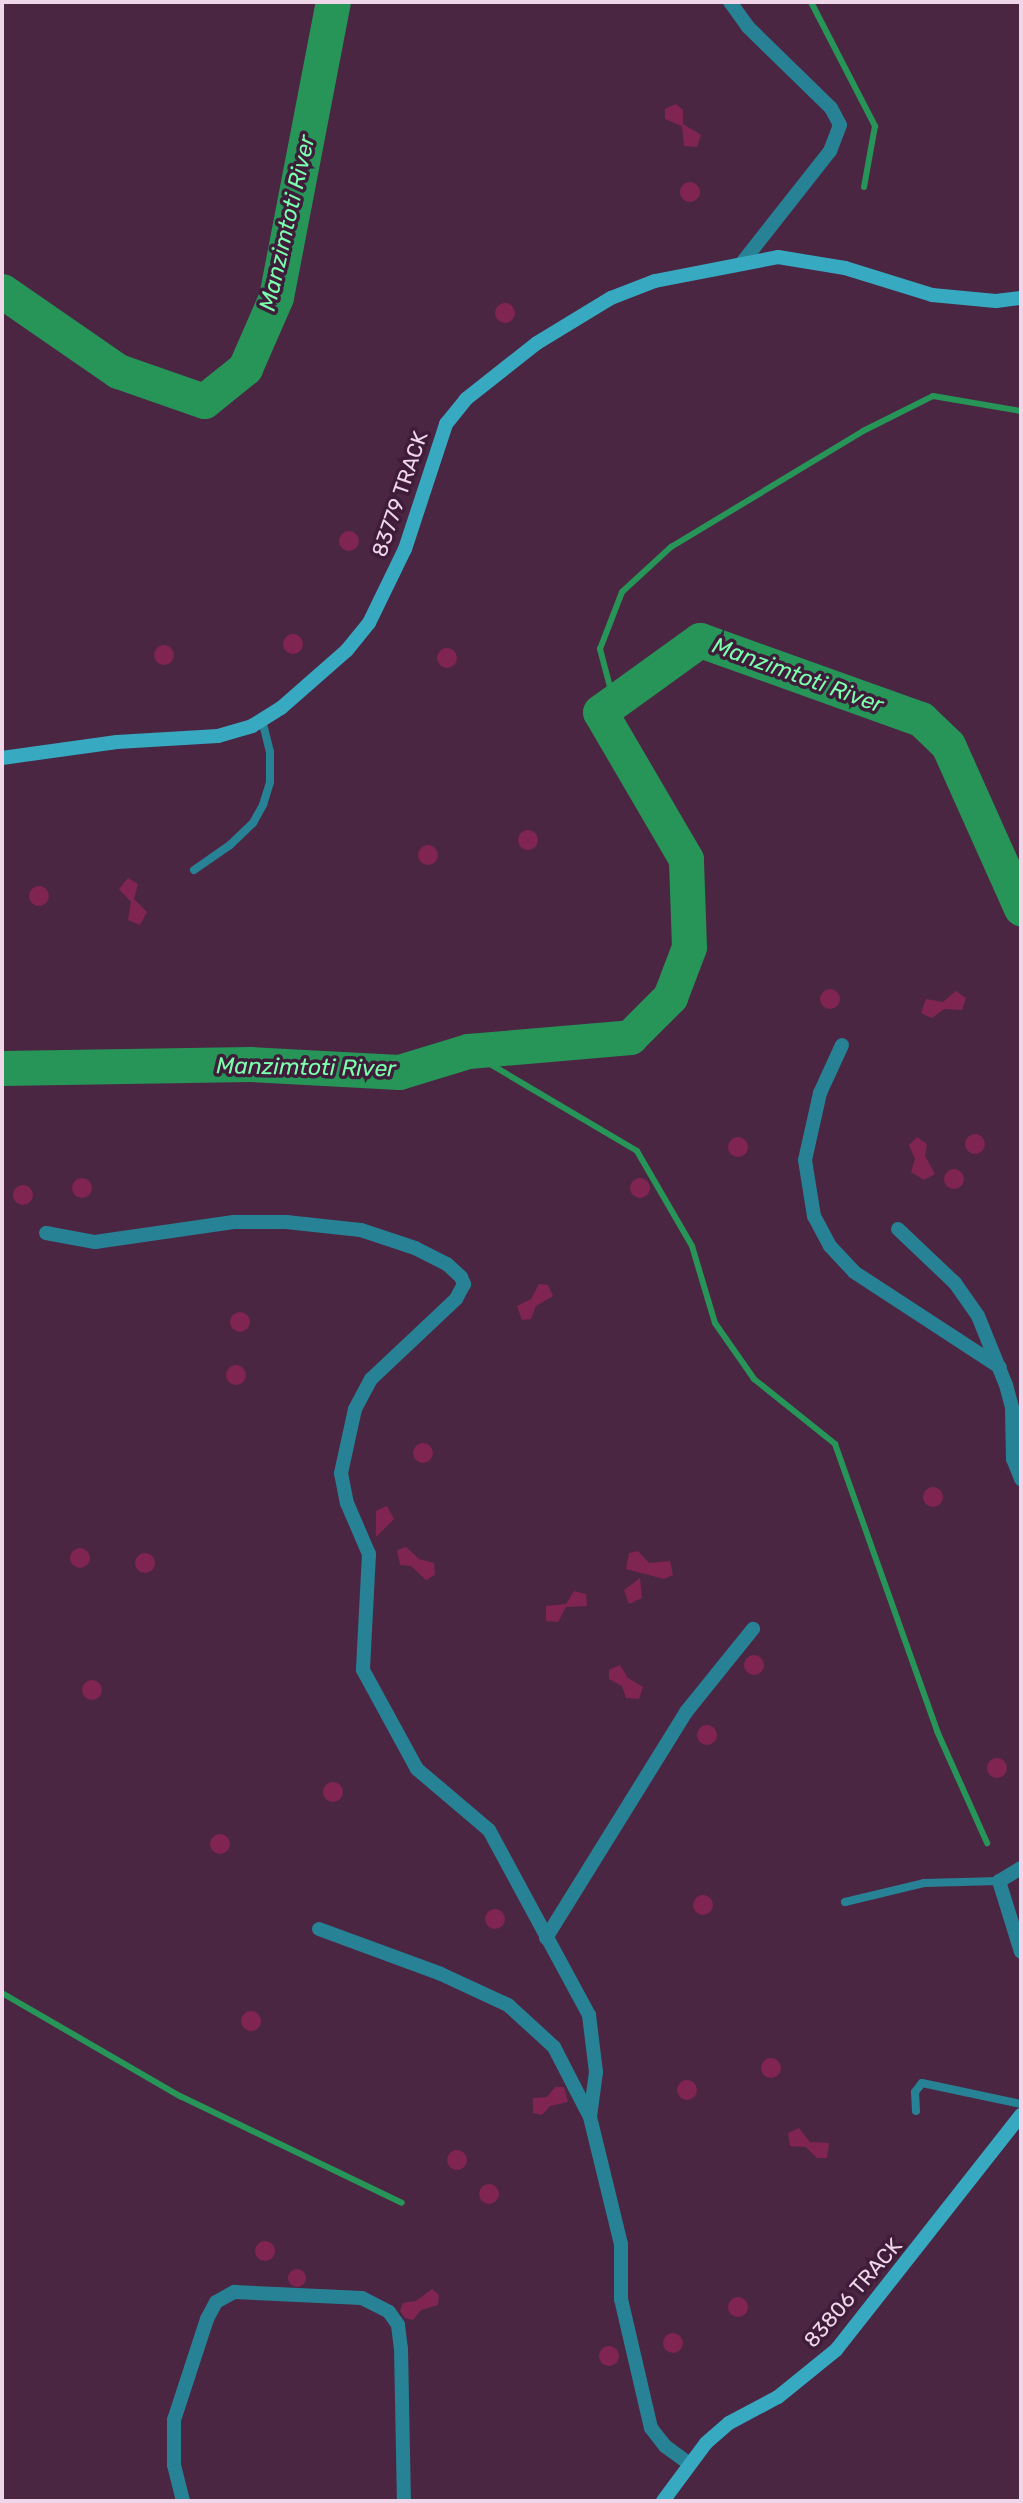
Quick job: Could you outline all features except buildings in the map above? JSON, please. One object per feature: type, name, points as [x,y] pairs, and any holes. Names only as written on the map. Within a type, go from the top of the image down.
[{"type":"street","points":[[730,2],[748,27],[831,108],[840,125],[830,151],[742,263]]},
{"type":"street","name":"83779 TRACK","points":[[2,758],[117,742],[218,736],[262,721],[319,676],[369,623],[405,549],[446,424],[466,399],[537,343],[611,298],[655,281],[778,257],[845,268],[932,295],[996,301],[1021,298]]},
{"type":"street","points":[[842,1045],[820,1093],[805,1160],[814,1216],[830,1246],[854,1272],[1000,1367]]},
{"type":"street","points":[[46,1233],[95,1242],[234,1222],[286,1222],[361,1230],[426,1254],[461,1277],[464,1284],[456,1298],[371,1379],[355,1409],[341,1473],[347,1503],[369,1554],[363,1670],[417,1769],[489,1830],[589,2015],[594,2037],[596,2072],[590,2117]]},
{"type":"street","points":[[898,1229],[969,1298],[1000,1367],[1012,1408],[1013,1460],[1021,1479]]},
{"type":"street","points":[[546,1938],[686,1712],[753,1629]]},
{"type":"street","points":[[1021,1868],[999,1881],[1021,1952]]},
{"type":"street","points":[[319,1929],[337,1932],[441,1973],[508,2005],[554,2047],[590,2117],[621,2244],[621,2299],[651,2428],[665,2446],[688,2463]]},
{"type":"street","name":"83806 TRACK","points":[[663,2501],[688,2463],[729,2423],[778,2397],[836,2350],[1021,2115]]},
{"type":"street","points":[[183,2501],[174,2465],[174,2420],[207,2319],[216,2302],[233,2292],[362,2298],[389,2312],[398,2325],[401,2348],[404,2501]]},
{"type":"lane","points":[[194,870],[230,845],[253,823],[263,805],[270,772],[262,721]]},
{"type":"lane","points":[[845,1902],[924,1883],[999,1881]]},
{"type":"lane","points":[[916,2111],[915,2092],[922,2083],[1021,2104]]},
{"type":"waterway","name":"Manzimtoti River","points":[[2,291],[118,371],[204,401],[245,368],[276,297],[333,2]]},
{"type":"waterway","points":[[811,2],[875,126],[864,187]]},
{"type":"waterway","points":[[614,702],[600,649],[622,592],[671,547],[863,431],[933,396],[1021,411]]},
{"type":"waterway","name":"Manzimtoti River","points":[[2,1068],[250,1064],[399,1072],[468,1051],[630,1037],[670,997],[689,947],[686,859],[600,712],[700,640],[921,719],[948,745],[1021,908]]},
{"type":"waterway","points":[[468,1051],[637,1151],[692,1246],[715,1323],[754,1379],[835,1444],[937,1731],[987,1843]]},
{"type":"waterway","points":[[2,1993],[180,2096],[402,2203]]}]
